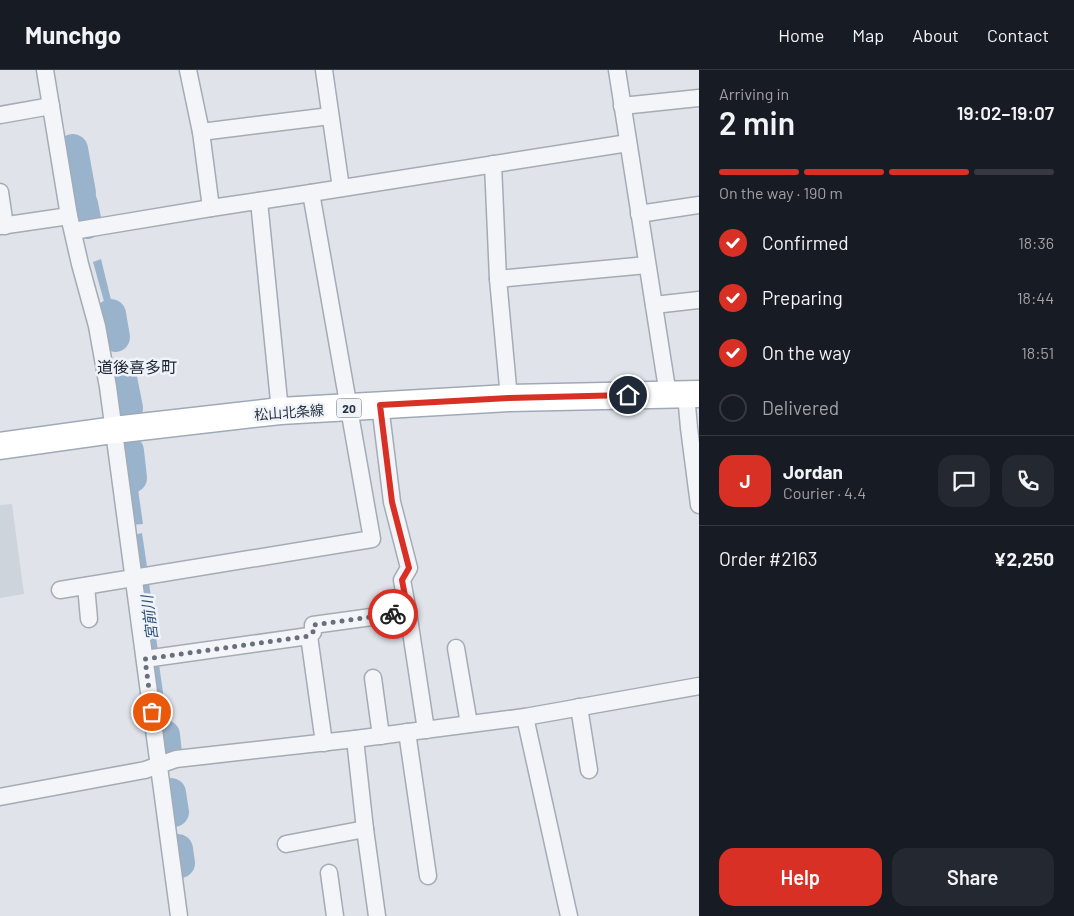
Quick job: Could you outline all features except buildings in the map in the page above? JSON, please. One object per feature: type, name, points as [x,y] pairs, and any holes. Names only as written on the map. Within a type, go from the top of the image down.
[{"type":"main road","name":"松山北条線","points":[[0,446],[114,430],[280,411],[509,398],[685,394]]},
{"type":"street","points":[[45,70],[71,224],[97,326],[114,430],[179,916]]},
{"type":"street","points":[[188,70],[201,132],[211,208]]},
{"type":"street","points":[[324,70],[341,188]]},
{"type":"street","points":[[617,70],[654,305],[685,394],[699,505]]},
{"type":"street","points":[[622,106],[699,98]]},
{"type":"street","points":[[0,114],[51,106]]},
{"type":"street","points":[[201,132],[330,116]]},
{"type":"street","points":[[0,192],[3,226],[71,224],[211,208],[628,143]]},
{"type":"street","points":[[493,164],[498,279],[509,398]]},
{"type":"street","points":[[60,590],[372,539],[311,193]]},
{"type":"street","points":[[259,200],[280,411]]},
{"type":"street","points":[[639,214],[699,205]]},
{"type":"street","points":[[498,279],[647,265]]},
{"type":"street","points":[[654,305],[699,300]]},
{"type":"street","points":[[380,405],[392,502],[409,568],[402,580],[426,730]]},
{"type":"street","points":[[86,586],[89,619]]},
{"type":"street","points":[[145,659],[309,636],[313,632],[313,625],[408,612]]},
{"type":"street","points":[[309,636],[324,743]]},
{"type":"street","points":[[456,648],[469,724]]},
{"type":"street","points":[[373,678],[381,736]]},
{"type":"street","points":[[0,797],[145,770],[176,759],[324,743],[525,717],[699,686]]},
{"type":"street","points":[[579,707],[589,770]]},
{"type":"street","points":[[525,717],[569,916]]},
{"type":"street","points":[[407,732],[428,876]]},
{"type":"street","points":[[355,739],[377,916]]},
{"type":"street","points":[[286,844],[365,829]]},
{"type":"street","points":[[329,872],[335,916]]},
{"type":"shaded area","points":[[12,504],[24,594],[0,598],[0,505]]},
{"type":"water","points":[[101,259],[112,304],[105,305],[93,262]]},
{"type":"water","points":[[138,489],[143,524],[132,525],[128,491]]},
{"type":"water","points":[[142,533],[148,573],[139,574],[134,535]]},
{"type":"water","points":[[149,582],[158,652],[149,653],[141,583]]},
{"type":"water","points":[[159,664],[167,721],[158,722],[151,665]]},
{"type":"waterway","name":"宮前川","points":[[73,149],[81,193]]},
{"type":"waterway","name":"宮前川","points":[[83,204],[87,224]]},
{"type":"waterway","name":"宮前川","points":[[111,314],[115,337]]},
{"type":"waterway","name":"宮前川","points":[[122,378],[128,408]]},
{"type":"waterway","name":"宮前川","points":[[129,451],[132,478]]},
{"type":"waterway","name":"宮前川","points":[[165,735],[167,753]]},
{"type":"waterway","name":"宮前川","points":[[171,793],[174,812]]},
{"type":"waterway","name":"宮前川","points":[[178,849],[180,863]]},
{"type":"way so far","points":[[152,712],[145,659],[309,636],[313,632],[313,625],[393,614]]},
{"type":"district","name":"道後喜多町","points":[[137,366]]},
{"type":"route","points":[[393,614],[408,612],[402,580],[409,568],[392,502],[380,405],[509,398],[628,395]]}]
